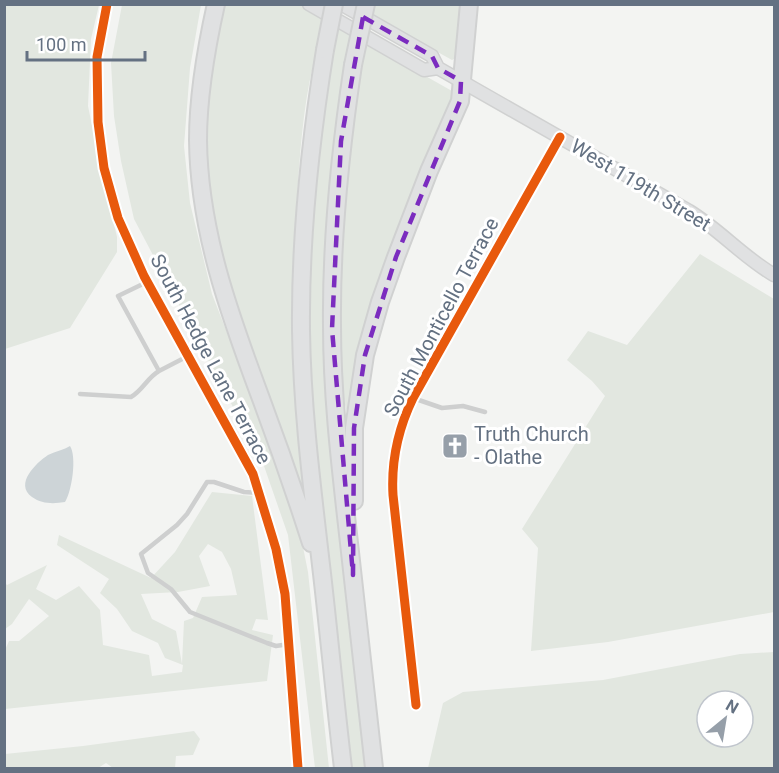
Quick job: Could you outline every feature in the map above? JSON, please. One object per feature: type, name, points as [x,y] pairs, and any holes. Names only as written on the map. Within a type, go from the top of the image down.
[{"type":"highway","points":[[216,4],[203,73],[198,141],[204,207],[210,242],[226,302],[295,492],[322,577]]},
{"type":"highway","points":[[334,4],[314,122],[307,186],[301,286],[301,332],[307,432],[343,768]]},
{"type":"highway","points":[[366,4],[353,65],[341,141],[336,189],[332,308],[337,428],[374,768]]},
{"type":"highway","points":[[353,575],[354,428],[365,355],[396,257],[429,171],[460,101],[469,4]]},
{"type":"main road","name":"West 119th Street","points":[[309,4],[424,70],[438,68]]},
{"type":"main road","name":"West 119th Street","points":[[341,4],[432,56],[438,68],[703,220],[744,256],[774,275]]},
{"type":"street","name":"South Hedge Lane Terrace","points":[[107,4],[97,57],[98,122],[104,168],[118,218],[148,282],[253,474],[276,549],[285,594],[298,768]]},
{"type":"street","name":"South Monticello Terrace","points":[[416,705],[392,479],[399,434],[413,398],[561,137]]},
{"type":"lane","points":[[148,282],[118,296],[159,371]]},
{"type":"lane","points":[[80,394],[132,397],[150,376],[188,356]]},
{"type":"lane","points":[[413,398],[442,408],[463,406],[485,412]]},
{"type":"lane","points":[[258,493],[244,492],[214,482],[207,482],[187,514],[177,525],[141,554],[148,573],[171,589],[190,612],[276,646],[289,644]]},
{"type":"highlighted area","points":[[363,17],[432,56],[438,68],[461,81],[460,101],[396,257],[365,355],[354,428],[353,575],[332,329],[341,141]]},
{"type":"shaded area","points":[[221,4],[300,5],[454,94],[351,420],[343,390],[341,285],[348,177],[361,70],[348,63],[332,154],[324,313],[328,421],[366,768],[350,768],[312,397],[308,323],[317,51],[309,82],[302,133],[294,262],[294,381],[305,501],[221,271],[204,159],[208,68]]},
{"type":"shaded area","points":[[4,5],[99,5],[91,39],[88,106],[117,237],[117,252],[70,328],[5,349]]},
{"type":"shaded area","points":[[122,5],[201,5],[190,68],[184,146],[190,203],[212,294],[295,507],[308,572],[329,768],[315,768],[288,535],[264,466],[134,219],[114,116],[111,63]]},
{"type":"shaded area","points":[[353,5],[464,5],[457,57],[452,60]]},
{"type":"shaded area","points":[[700,254],[774,299],[774,612],[608,642],[531,651],[538,548],[522,529],[605,396],[592,381],[567,360],[588,331],[627,345]]},
{"type":"shaded area","points":[[70,446],[73,474],[65,502],[48,503],[32,497],[25,486],[33,468],[48,455]]},
{"type":"shaded area","points":[[212,492],[252,496],[268,620],[256,619],[252,630],[273,635],[267,681],[5,709],[5,650],[9,641],[19,641],[49,616],[29,599],[12,624],[5,629],[5,583],[7,585],[47,565],[36,589],[56,600],[79,586],[100,610],[103,645],[149,655],[152,676],[182,672],[183,665],[165,658],[158,643],[132,631],[117,609],[100,593],[109,579],[57,545],[59,535],[151,578],[175,552]],"holes":[[[208,544],[222,552],[231,569],[237,595],[202,597],[193,618],[184,621],[182,664],[176,631],[152,619],[141,594],[178,592],[210,586],[199,556]]]},
{"type":"shaded area","points":[[774,652],[774,768],[428,768],[443,703],[463,692],[603,680],[740,654]]},
{"type":"shaded area","points":[[194,731],[200,739],[193,755],[176,756],[175,768],[113,768],[106,763],[98,768],[5,768],[5,754]]},
{"type":"cycle path","points":[[107,4],[97,57],[98,122],[104,168],[118,218],[144,276],[253,474],[276,549],[285,594],[298,768]]},
{"type":"cycle path","points":[[416,705],[393,495],[394,457],[403,421],[413,398],[560,137]]},
{"type":"place","name":"Truth Church - Olathe","points":[[455,446]]}]
